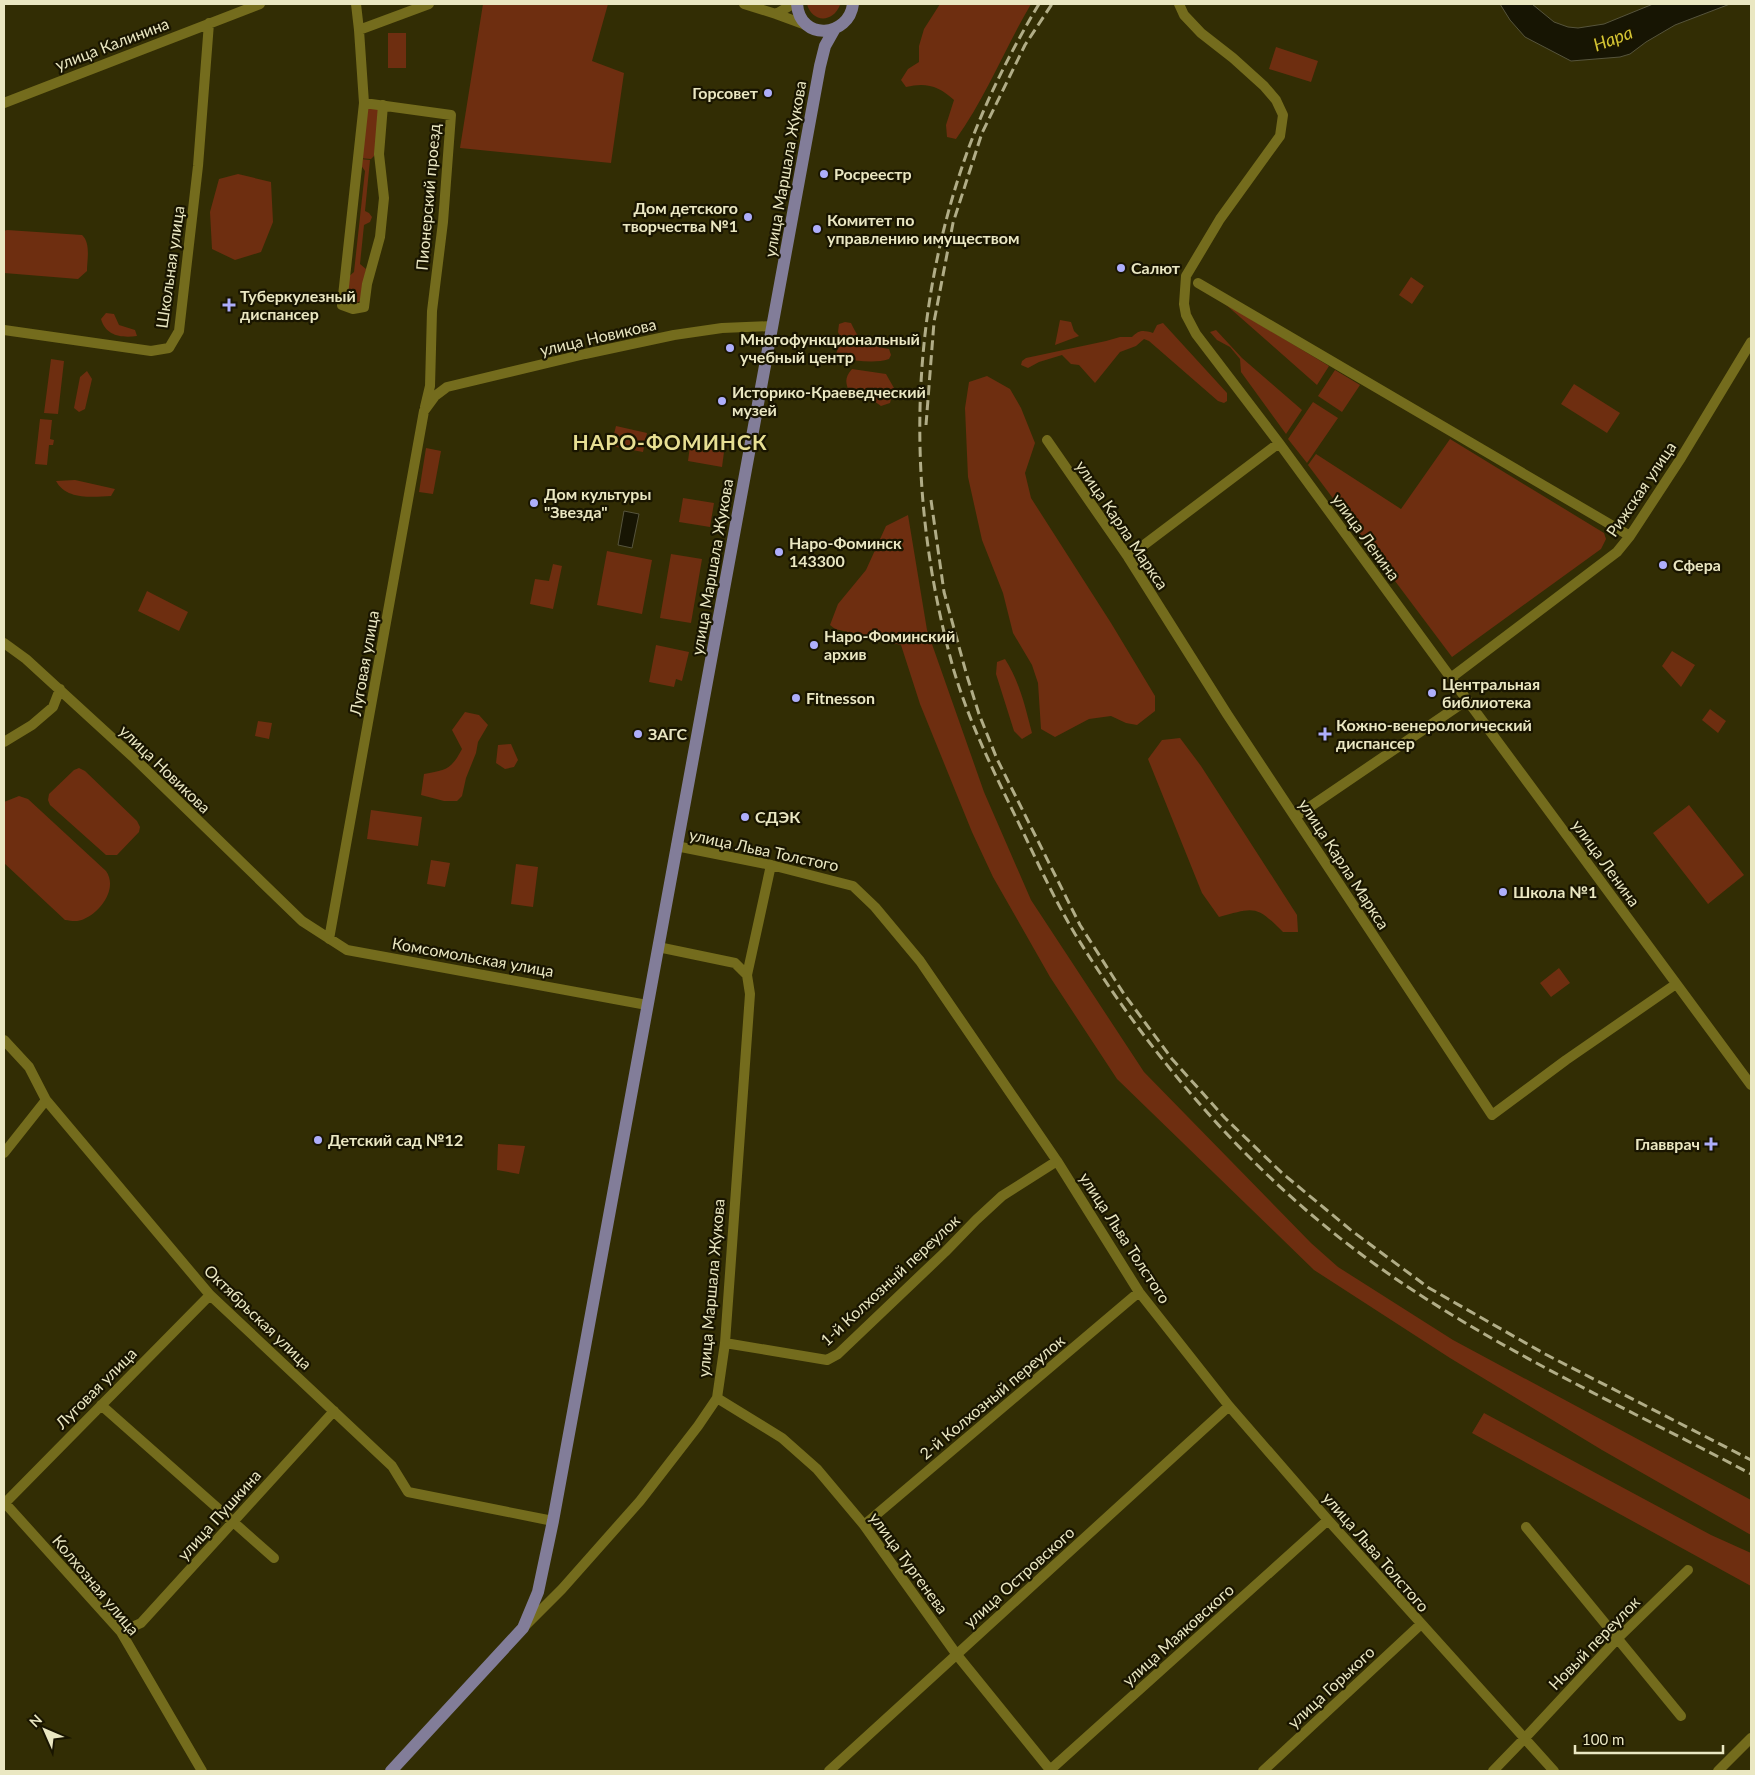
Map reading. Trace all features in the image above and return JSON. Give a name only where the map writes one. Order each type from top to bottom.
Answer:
[{"type":"main road","points":[[795,4],[798,13],[825,46]]},
{"type":"main road","name":"улица Маршала Жукова","points":[[391,1771],[523,1628],[538,1592],[825,46],[834,30],[842,23],[854,6]]},
{"type":"main road","points":[[808,27],[822,31],[834,30]]},
{"type":"street","name":"улица Калинина","points":[[4,103],[260,4]]},
{"type":"street","points":[[356,4],[364,103],[342,305],[353,309],[364,307],[367,284],[380,237],[384,198],[379,154],[383,106]]},
{"type":"street","points":[[359,30],[429,4]]},
{"type":"street","points":[[744,4],[808,27]]},
{"type":"street","points":[[776,14],[795,4]]},
{"type":"street","name":"улица Ленина","points":[[1179,4],[1184,15],[1201,33],[1234,58],[1264,86],[1276,100],[1283,116],[1280,136],[1220,219],[1186,276],[1184,304],[1186,315],[1196,334],[1279,443],[1751,1084]]},
{"type":"street","name":"Школьная улица","points":[[4,330],[151,351],[169,348],[179,331],[198,166],[209,23]]},
{"type":"street","name":"Пионерский проезд","points":[[364,103],[451,115],[443,222],[432,311],[430,386],[424,411]]},
{"type":"street","points":[[1198,283],[1630,536]]},
{"type":"street","name":"улица Новикова","points":[[435,396],[447,387],[674,335],[722,328],[772,326]]},
{"type":"street","name":"Рижская улица","points":[[1452,677],[1617,552],[1630,536],[1689,445],[1751,342]]},
{"type":"street","name":"Луговая улица","points":[[329,939],[424,411],[435,396]]},
{"type":"street","name":"улица Карла Маркса","points":[[1047,440],[1128,557],[1227,714],[1492,1115],[1566,1060],[1676,984]]},
{"type":"street","points":[[1128,557],[1279,443]]},
{"type":"street","name":"улица Новикова","points":[[4,643],[26,659],[60,689],[302,920]]},
{"type":"street","points":[[4,742],[32,725],[53,707],[60,689]]},
{"type":"street","points":[[1295,817],[1467,700]]},
{"type":"street","name":"улица Льва Толстого","points":[[676,846],[815,875],[853,886],[875,907],[920,961],[1057,1161],[1139,1292],[1229,1406],[1420,1625],[1554,1771]]},
{"type":"street","name":"улица Маршала Жукова","points":[[523,1628],[562,1589],[640,1500],[698,1426],[717,1398],[725,1343],[750,999],[747,975],[770,865]]},
{"type":"street","name":"Комсомольская улица","points":[[302,920],[347,950],[647,1005]]},
{"type":"street","points":[[658,947],[735,963],[747,975]]},
{"type":"street","name":"Октябрьская улица","points":[[4,1040],[29,1068],[46,1100],[210,1295],[392,1466],[408,1492],[552,1521]]},
{"type":"street","points":[[4,1154],[46,1100]]},
{"type":"street","name":"1-й Колхозный переулок","points":[[725,1343],[827,1360],[845,1347],[1002,1196],[1057,1161]]},
{"type":"street","name":"2-й Колхозный переулок","points":[[864,1525],[1139,1292]]},
{"type":"street","name":"Луговая улица","points":[[4,1503],[210,1295]]},
{"type":"street","name":"улица Тургенева","points":[[717,1398],[782,1438],[817,1469],[864,1525],[956,1655],[1050,1771]]},
{"type":"street","points":[[101,1405],[274,1558]]},
{"type":"street","name":"улица Островского","points":[[829,1771],[1229,1406]]},
{"type":"street","name":"улица Пушкина","points":[[120,1632],[141,1623],[334,1411]]},
{"type":"street","name":"Колхозная улица","points":[[4,1503],[120,1632],[202,1771]]},
{"type":"street","name":"улица Маяковского","points":[[1050,1771],[1328,1520]]},
{"type":"street","points":[[1526,1527],[1681,1716]]},
{"type":"street","name":"Новый переулок","points":[[1493,1771],[1618,1638],[1688,1570]]},
{"type":"street","name":"улица Горького","points":[[1263,1771],[1420,1625]]},
{"type":"street","points":[[1718,1771],[1751,1738]]},
{"type":"shaded area","points":[[483,4],[608,4],[592,61],[624,73],[611,163],[460,148]]},
{"type":"shaded area","points":[[807,4],[840,5],[833,15],[823,18],[813,15]]},
{"type":"shaded area","points":[[940,4],[1031,4],[977,106],[956,139],[947,137],[946,125],[954,100],[943,91],[932,86],[906,87],[901,80],[908,69],[919,62],[919,46],[924,29]]},
{"type":"shaded area","points":[[388,33],[406,33],[406,68],[388,68]]},
{"type":"shaded area","points":[[1276,47],[1318,61],[1311,82],[1269,69]]},
{"type":"shaded area","points":[[365,105],[379,107],[375,155],[371,159],[359,158]]},
{"type":"shaded area","points":[[360,159],[370,160],[365,211],[372,217],[370,222],[364,225],[360,264],[366,269],[362,299],[352,304],[347,303],[347,278],[354,272],[365,171],[360,164]]},
{"type":"shaded area","points":[[238,174],[271,182],[273,222],[261,252],[235,260],[212,249],[210,212],[219,179]]},
{"type":"shaded area","points":[[4,231],[82,235],[88,247],[87,271],[78,279],[4,273]]},
{"type":"shaded area","points":[[1411,277],[1424,286],[1412,304],[1399,295]]},
{"type":"shaded area","points":[[1224,303],[1329,366],[1317,385]]},
{"type":"shaded area","points":[[106,313],[114,314],[119,325],[135,330],[137,336],[125,337],[110,332],[103,325],[101,319]]},
{"type":"shaded area","points":[[1060,320],[1071,322],[1074,331],[1079,336],[1055,345]]},
{"type":"shaded area","points":[[851,323],[858,336],[865,343],[889,349],[891,355],[889,359],[871,361],[840,359],[836,354],[841,339],[838,332],[839,324]]},
{"type":"shaded area","points":[[1163,323],[1227,393],[1227,401],[1224,403],[1218,401],[1149,341],[1144,339],[1136,346],[1120,352],[1095,383],[1079,365],[1071,364],[1062,355],[1039,362],[1028,368],[1021,365],[1022,361],[1026,358],[1120,337],[1132,337],[1141,331],[1153,333],[1157,325]]},
{"type":"shaded area","points":[[1216,330],[1242,358],[1302,410],[1286,434],[1241,372],[1240,359],[1230,347],[1217,340],[1210,332]]},
{"type":"shaded area","points":[[51,359],[64,361],[58,414],[44,413]]},
{"type":"shaded area","points":[[852,369],[886,374],[894,388],[890,403],[881,406],[874,401],[874,396],[849,391],[846,380]]},
{"type":"shaded area","points":[[1335,370],[1360,385],[1342,412],[1318,396]]},
{"type":"shaded area","points":[[87,371],[92,379],[85,409],[79,412],[74,408],[80,377]]},
{"type":"shaded area","points":[[987,376],[1010,389],[1021,408],[1035,443],[1025,473],[1031,498],[1155,696],[1155,711],[1137,725],[1126,723],[1111,716],[1089,719],[1055,737],[1041,729],[1038,683],[1032,665],[1013,633],[1003,593],[982,540],[968,477],[965,408],[969,382]]},
{"type":"shaded area","points":[[1574,384],[1620,413],[1607,433],[1561,404]]},
{"type":"shaded area","points":[[1313,402],[1338,418],[1307,463],[1288,439]]},
{"type":"shaded area","points":[[40,419],[52,420],[50,439],[54,440],[53,445],[49,445],[47,465],[35,464]]},
{"type":"shaded area","points":[[616,426],[647,433],[643,452],[611,446]]},
{"type":"shaded area","points":[[1450,439],[1604,533],[1606,539],[1601,549],[1452,657],[1308,465],[1316,454],[1401,509]]},
{"type":"shaded area","points":[[690,446],[724,452],[722,467],[688,461]]},
{"type":"shaded area","points":[[426,448],[441,451],[433,494],[419,492]]},
{"type":"shaded area","points":[[75,480],[115,489],[111,496],[80,496],[66,492],[56,481]]},
{"type":"shaded area","points":[[683,498],[714,503],[710,527],[679,522]]},
{"type":"shaded area","points":[[908,515],[927,630],[984,792],[1031,900],[1144,1072],[1311,1243],[1338,1267],[1453,1340],[1751,1500],[1751,1535],[1602,1450],[1450,1358],[1314,1270],[1117,1079],[1050,977],[993,877],[972,832],[920,704],[901,645],[835,629],[830,625],[838,604],[866,570],[886,526]]},
{"type":"shaded area","points":[[607,551],[652,560],[642,614],[597,605]]},
{"type":"shaded area","points":[[671,554],[702,559],[691,623],[660,618]]},
{"type":"shaded area","points":[[553,564],[562,566],[553,609],[530,604],[535,579],[549,581]]},
{"type":"shaded area","points":[[147,591],[188,612],[179,631],[138,611]]},
{"type":"shaded area","points":[[656,645],[689,652],[682,681],[676,679],[674,687],[649,682]]},
{"type":"shaded area","points":[[1672,651],[1695,665],[1681,687],[1662,666]]},
{"type":"shaded area","points":[[1005,659],[1018,686],[1032,733],[1022,739],[1014,731],[996,674],[997,662]]},
{"type":"shaded area","points":[[1710,709],[1726,721],[1718,733],[1702,720]]},
{"type":"shaded area","points":[[465,712],[479,715],[488,725],[478,742],[462,796],[457,801],[444,801],[421,795],[424,774],[447,768],[455,761],[462,749],[452,730]]},
{"type":"shaded area","points":[[258,721],[272,723],[269,739],[255,736]]},
{"type":"shaded area","points":[[1180,738],[1201,766],[1297,915],[1298,932],[1283,932],[1267,917],[1254,911],[1240,911],[1219,917],[1202,893],[1148,759],[1162,740]]},
{"type":"shaded area","points":[[511,744],[518,760],[514,767],[505,769],[496,763],[498,745]]},
{"type":"shaded area","points":[[79,768],[85,771],[137,821],[140,827],[139,832],[117,855],[106,855],[50,805],[48,800],[49,794],[74,770]]},
{"type":"shaded area","points":[[19,796],[28,799],[106,871],[110,885],[109,892],[102,905],[90,916],[79,921],[65,920],[4,863],[4,802]]},
{"type":"shaded area","points":[[1689,805],[1744,875],[1708,904],[1653,833]]},
{"type":"shaded area","points":[[371,810],[422,817],[418,846],[367,839]]},
{"type":"shaded area","points":[[431,860],[450,863],[445,887],[427,884]]},
{"type":"shaded area","points":[[516,864],[538,867],[533,907],[511,904]]},
{"type":"shaded area","points":[[1559,968],[1570,983],[1551,997],[1540,983]]},
{"type":"shaded area","points":[[498,1144],[525,1146],[519,1174],[497,1170]]},
{"type":"shaded area","points":[[1484,1413],[1711,1535],[1751,1553],[1751,1586],[1472,1433]]},
{"type":"water","name":"Нара","points":[[1500,4],[1532,4],[1554,22],[1578,28],[1604,24],[1653,4],[1730,4],[1675,25],[1630,54],[1620,57],[1571,61],[1525,37],[1510,20]]},
{"type":"water","points":[[624,511],[639,514],[632,548],[618,545]]},
{"type":"railway","points":[[1039,4],[1017,42],[987,102],[963,164],[945,226],[931,289],[923,353],[920,417],[921,481],[928,545],[939,608],[954,671],[968,713],[1042,872],[1075,934],[1132,1020],[1196,1100],[1267,1175],[1305,1209],[1392,1277],[1441,1308],[1543,1367],[1751,1474]]},
{"type":"railway","points":[[926,425],[934,322],[953,223],[982,133],[1025,45],[1052,4]]},
{"type":"railway","points":[[931,500],[944,592],[979,714],[997,759],[1080,925],[1124,994],[1172,1059],[1225,1118],[1282,1173],[1352,1231],[1429,1288],[1545,1354],[1751,1460]]},
{"type":"place","name":"Горсовет","points":[[768,93]]},
{"type":"place","name":"Росреестр","points":[[824,174]]},
{"type":"place","name":"Дом детского творчества №1","points":[[748,217]]},
{"type":"place","name":"Комитет по управлению имуществом","points":[[817,229]]},
{"type":"place","name":"Салют","points":[[1121,268]]},
{"type":"place","name":"Туберкулезный диспансер","points":[[229,305]]},
{"type":"place","name":"Многофункциональный учебный центр","points":[[730,348]]},
{"type":"place","name":"Историко-Краеведческий музей","points":[[722,401]]},
{"type":"place","name":"Дом культуры \"Звезда\"","points":[[534,503]]},
{"type":"place","name":"Наро-Фоминск 143300","points":[[779,552]]},
{"type":"place","name":"Сфера","points":[[1663,565]]},
{"type":"place","name":"Наро-Фоминский архив","points":[[814,645]]},
{"type":"place","name":"Центральная библиотека","points":[[1432,693]]},
{"type":"place","name":"Fitnesson","points":[[796,698]]},
{"type":"place","name":"ЗАГС","points":[[638,734]]},
{"type":"place","name":"Кожно-венерологический диспансер","points":[[1325,734]]},
{"type":"place","name":"СДЭК","points":[[745,817]]},
{"type":"place","name":"Школа №1","points":[[1503,892]]},
{"type":"place","name":"Детский сад №12","points":[[318,1140]]},
{"type":"place","name":"Главврач","points":[[1711,1144]]},
{"type":"district","name":"НАРО-ФОМИНСК","points":[[670,443]]}]
